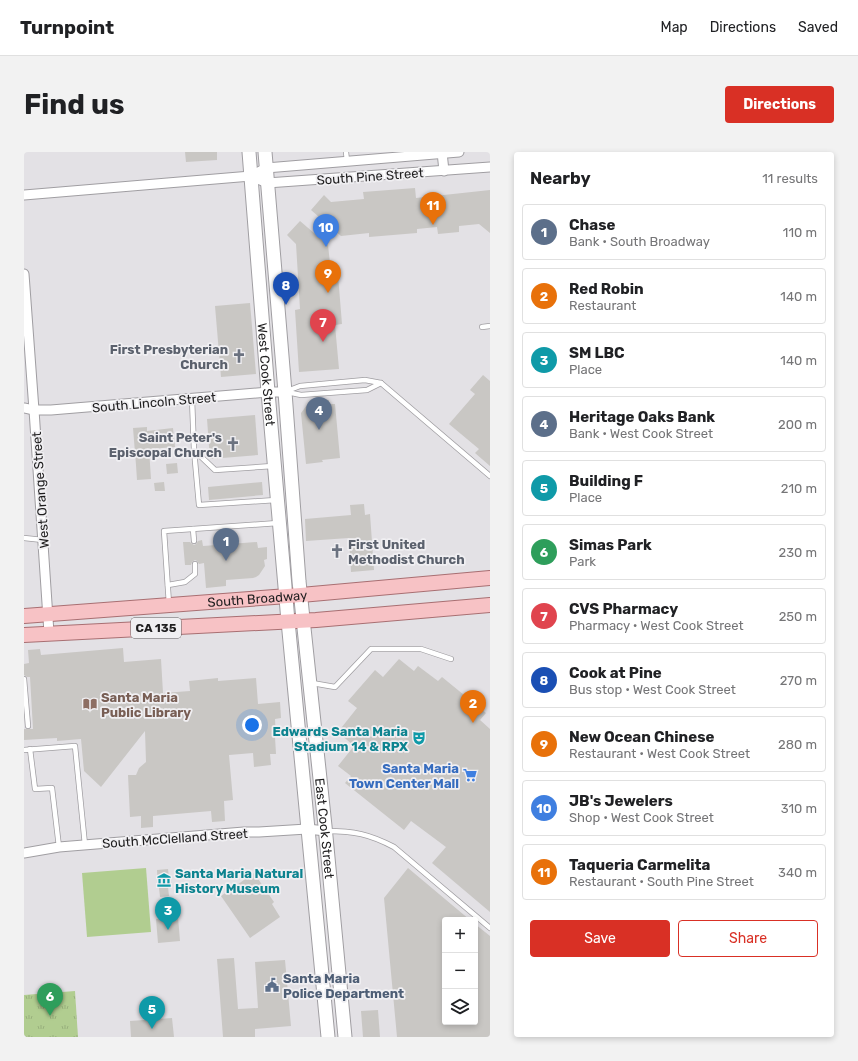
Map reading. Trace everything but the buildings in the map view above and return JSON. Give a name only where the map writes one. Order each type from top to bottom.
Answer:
[{"type":"main road","name":"South Broadway","points":[[24,616],[301,595],[490,578]]},
{"type":"main road","name":"South Broadway","points":[[24,635],[288,621],[490,605]]},
{"type":"street","name":"West Cook Street","points":[[250,152],[268,392],[286,596]]},
{"type":"street","name":"West Cook Street","points":[[265,152],[303,620]]},
{"type":"street","name":"South Pine Street","points":[[24,195],[251,176],[266,168],[347,157],[459,152]]},
{"type":"street","points":[[442,153],[444,171]]},
{"type":"street","name":"South Pine Street","points":[[251,176],[268,183],[490,167]]},
{"type":"street","name":"West Orange Street","points":[[24,274],[49,633]]},
{"type":"street","name":"South Lincoln Street","points":[[24,408],[34,410],[51,410],[268,392],[285,392]]},
{"type":"street","name":"East Cook Street","points":[[286,596],[307,830],[328,1034]]},
{"type":"street","name":"East Cook Street","points":[[303,620],[326,831],[345,1033]]},
{"type":"street","name":"South McClelland Street","points":[[24,853],[59,847],[244,832],[307,830],[326,831]]},
{"type":"street","points":[[328,1034],[345,1033]]},
{"type":"lane","points":[[482,327],[490,326]]},
{"type":"lane","points":[[285,392],[300,386],[365,380],[382,384],[490,476]]},
{"type":"lane","points":[[285,392],[301,395],[367,390],[382,384]]},
{"type":"lane","points":[[192,398],[194,450],[199,505],[278,500]]},
{"type":"lane","points":[[194,450],[215,470],[275,466]]},
{"type":"lane","points":[[169,605],[164,531],[280,522]]},
{"type":"lane","points":[[193,529],[194,541]]},
{"type":"lane","points":[[24,538],[43,540]]},
{"type":"lane","points":[[168,585],[185,582],[195,574],[195,564]]},
{"type":"lane","points":[[310,682],[335,687],[371,649],[421,649],[451,659]]},
{"type":"lane","points":[[24,679],[28,726]]},
{"type":"lane","points":[[24,750],[75,746],[85,845]]},
{"type":"lane","points":[[30,749],[35,789],[52,788],[59,847]]},
{"type":"lane","points":[[326,831],[358,833],[380,840],[394,847],[490,928]]},
{"type":"green space","points":[[146,868],[151,932],[87,937],[82,873]]},
{"type":"green space","points":[[75,991],[78,1037],[24,1037],[24,995]]},
{"type":"place","name":"Taqueria Carmelita","points":[[433,225]]},
{"type":"place","name":"JB's Jewelers","points":[[326,247]]},
{"type":"place","name":"New Ocean Chinese","points":[[328,293]]},
{"type":"place","name":"Cook at Pine","points":[[286,305]]},
{"type":"place","name":"CVS Pharmacy","points":[[323,342]]},
{"type":"place","name":"First Presbyterian Church","points":[[239,356]]},
{"type":"place","name":"Heritage Oaks Bank","points":[[319,430]]},
{"type":"place","name":"Saint Peter's Episcopal Church","points":[[233,444]]},
{"type":"place","name":"First United Methodist Church","points":[[337,551]]},
{"type":"place","name":"Chase","points":[[226,561]]},
{"type":"place","name":"Santa Maria Public Library","points":[[90,704]]},
{"type":"place","name":"Red Robin","points":[[473,723]]},
{"type":"place","name":"Edwards Santa Maria Stadium 14 & RPX","points":[[419,738]]},
{"type":"place","name":"Santa Maria Town Center Mall","points":[[470,775]]},
{"type":"place","name":"Santa Maria Natural History Museum","points":[[164,880]]},
{"type":"place","name":"SM LBC","points":[[168,930]]},
{"type":"place","name":"Santa Maria Police Department","points":[[272,985]]},
{"type":"place","name":"Simas Park","points":[[50,1016]]},
{"type":"place","name":"Building F","points":[[152,1029]]}]
